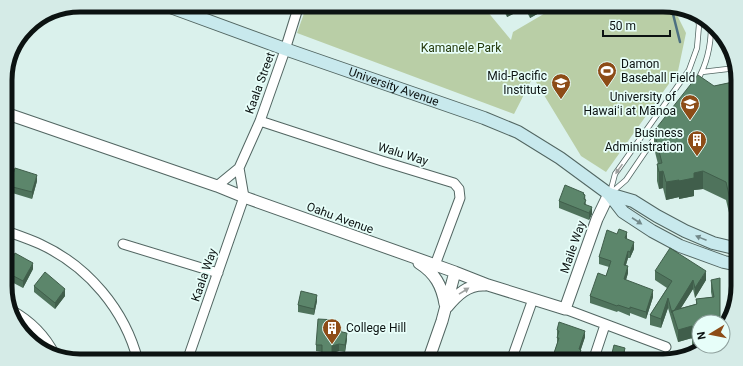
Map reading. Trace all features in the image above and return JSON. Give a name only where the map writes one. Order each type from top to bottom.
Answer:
[{"type":"main road","name":"University Avenue","points":[[184,12],[285,49],[342,67],[484,118],[518,132],[560,158],[610,194],[623,212],[657,234],[680,246],[731,264]]},
{"type":"main road","name":"University Avenue","points":[[610,194],[633,201],[685,231],[713,243],[731,247]]},
{"type":"street","name":"Kaala Street","points":[[217,186],[240,168],[260,121],[297,12]]},
{"type":"street","name":"Oahu Avenue","points":[[12,115],[217,186],[488,285],[565,309],[666,347]]},
{"type":"street","name":"Walu Way","points":[[260,121],[454,183],[459,188],[460,198],[435,265]]},
{"type":"street","points":[[240,168],[244,197]]},
{"type":"street","name":"Maile Way","points":[[565,309],[597,219],[610,194]]},
{"type":"street","name":"Kaala Way","points":[[189,354],[244,197]]},
{"type":"street","points":[[12,233],[40,244],[62,256],[86,275],[99,288],[114,307],[127,329],[136,354]]},
{"type":"street","points":[[123,244],[218,274]]},
{"type":"street","points":[[411,257],[427,268],[436,278],[442,291],[446,309]]},
{"type":"street","points":[[430,354],[446,309],[455,272]]},
{"type":"street","points":[[446,309],[458,295],[467,289],[478,285],[488,285]]},
{"type":"street","points":[[514,354],[533,299]]},
{"type":"street","points":[[18,315],[39,331],[52,348]]},
{"type":"street","points":[[595,354],[605,324]]},
{"type":"lane","name":"Maile Way","points":[[610,194],[615,174],[689,70],[697,48],[699,22]]},
{"type":"lane","points":[[692,88],[702,72],[709,51],[711,32]]},
{"type":"lane","points":[[702,72],[729,69]]},
{"type":"lane","name":"Maile Way","points":[[610,194],[626,180],[661,128]]},
{"type":"green space","name":"Mid-Pacific Institute","points":[[304,12],[488,12],[511,40],[513,32],[547,12],[663,12],[676,14],[686,33],[678,71],[606,172],[581,156],[533,77],[514,114],[297,33]]},
{"type":"building","name":"Business Administration","points":[[698,75],[714,86],[731,82],[731,204],[726,182],[703,171],[694,173],[694,178],[666,182],[663,171],[659,172],[657,164],[662,163],[654,131]]},
{"type":"building","points":[[15,168],[37,175],[32,192],[12,187],[12,177]]},
{"type":"building","points":[[565,185],[584,193],[584,199],[586,200],[584,204],[592,207],[589,213],[559,201]]},
{"type":"building","points":[[619,229],[627,232],[625,238],[634,242],[630,252],[628,251],[624,265],[628,266],[624,279],[653,290],[646,312],[630,307],[630,309],[617,306],[590,296],[598,273],[606,276],[611,261],[599,257],[607,230],[617,234]]},
{"type":"building","points":[[670,248],[706,271],[695,288],[693,280],[672,313],[668,298],[661,319],[650,315],[672,281],[655,271]]},
{"type":"building","points":[[15,253],[33,263],[23,281],[12,275],[12,259]]},
{"type":"building","points":[[45,272],[65,289],[55,303],[34,286]]},
{"type":"building","points":[[720,278],[720,314],[691,314],[691,326],[678,330],[672,311],[697,304],[696,299],[714,297],[711,280]]},
{"type":"building","points":[[301,291],[317,295],[314,309],[298,305]]},
{"type":"building","name":"College Hill","points":[[318,319],[336,320],[335,328],[347,333],[345,345],[339,344],[332,346],[332,354],[322,354],[322,345],[316,345]]},
{"type":"building","points":[[559,322],[585,331],[579,349],[581,350],[579,354],[554,354],[559,338],[557,338],[559,331],[557,330]]},
{"type":"building","points":[[614,345],[625,348],[624,354],[612,354]]},
{"type":"waterway","points":[[672,13],[680,42]]},
{"type":"place","name":"Damon Baseball Field","points":[[607,88]]},
{"type":"place","name":"Mid-Pacific Institute","points":[[561,100]]},
{"type":"place","name":"University of Hawaiʻi at Mānoa","points":[[690,121]]},
{"type":"place","name":"Business Administration","points":[[697,157]]},
{"type":"place","name":"College Hill","points":[[332,345]]},
{"type":"park label","name":"Kamanele Park","points":[[461,48]]}]
